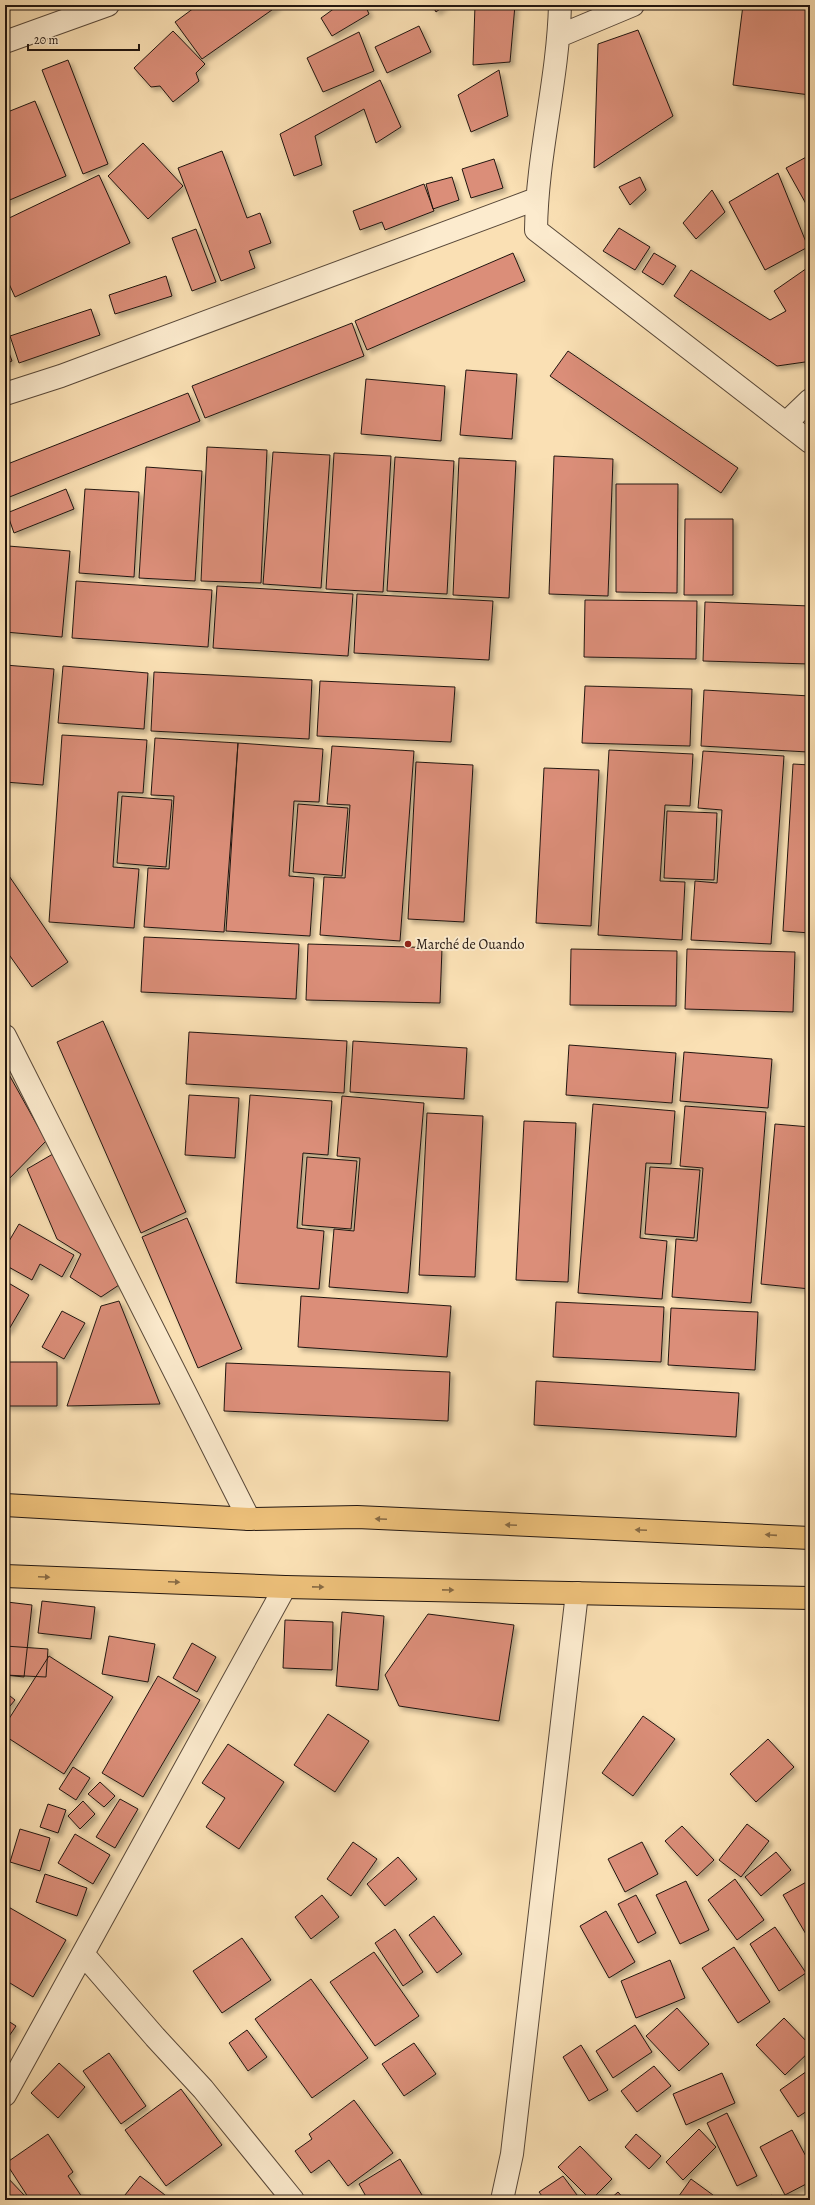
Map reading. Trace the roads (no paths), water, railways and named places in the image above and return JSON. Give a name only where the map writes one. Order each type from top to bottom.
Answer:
[{"type":"highway","points":[[5,1505],[249,1519],[357,1518],[810,1538]]},
{"type":"highway","points":[[5,1576],[285,1587],[810,1598]]},
{"type":"street","points":[[5,42],[108,5]]},
{"type":"street","points":[[560,5],[559,36],[536,199],[536,230],[810,442]]},
{"type":"street","points":[[559,36],[633,5]]},
{"type":"street","points":[[5,394],[69,374],[536,199]]},
{"type":"street","points":[[786,423],[810,400]]},
{"type":"street","points":[[5,1036],[249,1519]]},
{"type":"street","points":[[5,2095],[84,1955],[285,1587]]},
{"type":"street","points":[[502,2200],[512,2154],[577,1593]]},
{"type":"street","points":[[84,1955],[155,2037],[203,2089],[294,2200]]},
{"type":"place","name":"Marché de Ouando","points":[[408,944]]}]
